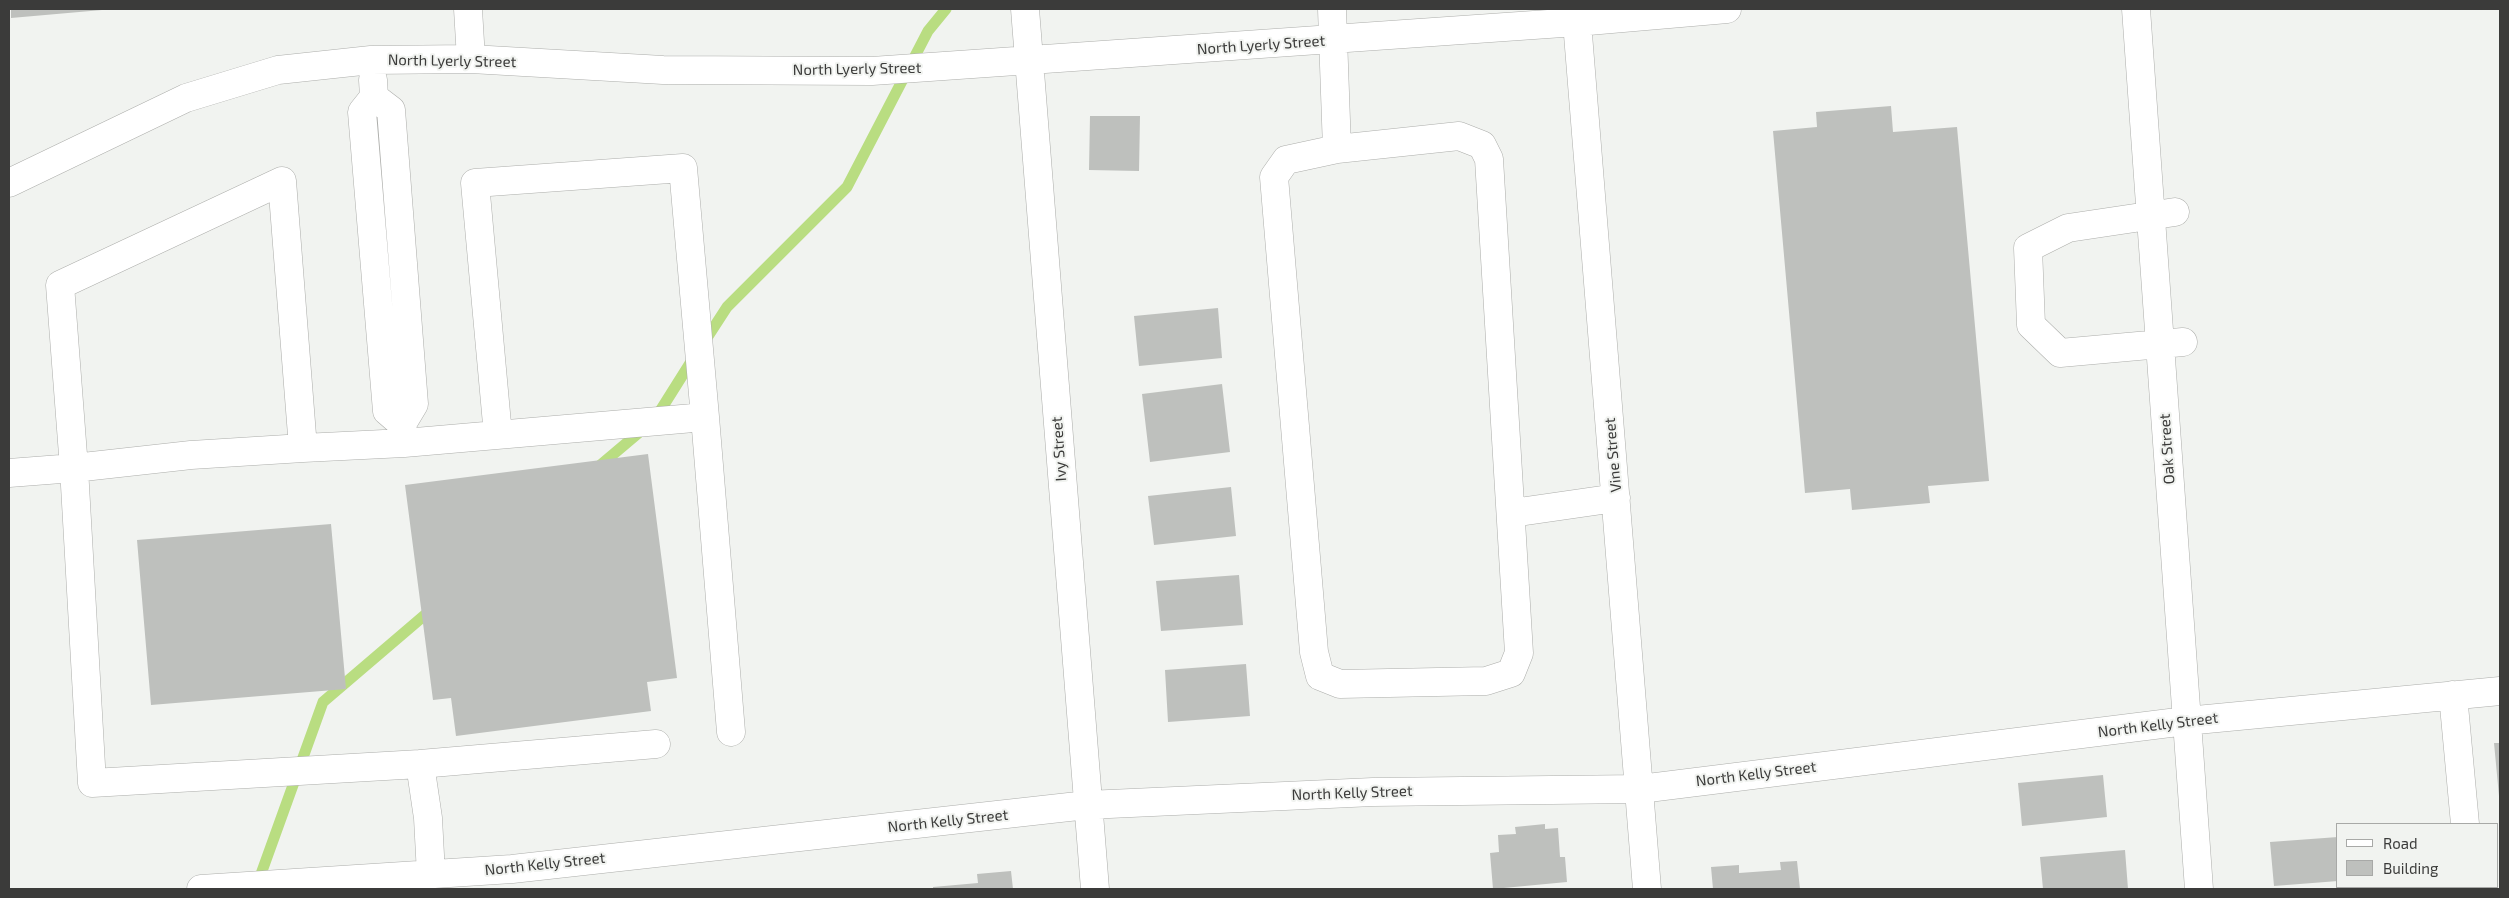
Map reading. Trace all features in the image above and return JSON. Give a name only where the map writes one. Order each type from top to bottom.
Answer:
[{"type":"street","points":[[468,9],[471,59]]},
{"type":"street","name":"Ivy Street","points":[[1025,9],[1095,889]]},
{"type":"street","points":[[1332,9],[1337,149]]},
{"type":"street","name":"North Lyerly Street","points":[[9,183],[186,98],[278,70],[371,60],[471,59],[663,70],[872,72],[1577,22],[1727,9]]},
{"type":"street","name":"Oak Street","points":[[2136,9],[2162,213],[2172,343],[2186,721],[2199,889]]},
{"type":"street","name":"Vine Street","points":[[1577,22],[1647,889]]},
{"type":"street","points":[[371,60],[374,97],[362,112],[387,411],[403,433]]},
{"type":"street","points":[[1459,136],[1482,145],[1489,159],[1519,653],[1511,673],[1486,681],[1340,684],[1320,676],[1314,652],[1274,177],[1286,160],[1337,149],[1459,136]]},
{"type":"street","points":[[498,435],[475,183],[683,168],[731,732]]},
{"type":"street","points":[[302,448],[282,180],[60,285],[74,468],[92,782],[420,764],[656,744]]},
{"type":"street","points":[[2162,213],[2068,228],[2028,248],[2031,325],[2060,353],[2172,343]]},
{"type":"street","points":[[9,473],[191,455],[302,448],[403,433],[498,435],[705,417]]},
{"type":"street","points":[[1512,513],[1616,498]]},
{"type":"street","name":"North Kelly Street","points":[[202,889],[431,874],[513,879],[1087,805],[1373,792],[1640,789],[2186,721],[2500,691]]},
{"type":"street","points":[[2454,695],[2465,823]]},
{"type":"street","points":[[420,764],[428,818],[431,874]]},
{"type":"building","points":[[11,9],[102,9],[102,10],[11,18]]},
{"type":"building","points":[[1891,106],[1893,132],[1957,127],[1989,481],[1928,486],[1930,503],[1852,510],[1850,489],[1805,493],[1773,131],[1817,127],[1816,112]]},
{"type":"building","points":[[1090,116],[1140,116],[1139,171],[1089,170]]},
{"type":"building","points":[[1218,308],[1222,358],[1139,366],[1134,316]]},
{"type":"building","points":[[1222,384],[1230,452],[1150,462],[1142,394]]},
{"type":"building","points":[[648,454],[677,678],[647,682],[651,711],[456,736],[451,698],[433,700],[405,485]]},
{"type":"building","points":[[1231,487],[1236,536],[1154,545],[1148,496]]},
{"type":"building","points":[[331,524],[346,689],[151,705],[137,540]]},
{"type":"building","points":[[1239,575],[1243,625],[1161,631],[1156,581]]},
{"type":"building","points":[[1246,664],[1250,716],[1168,722],[1165,670]]},
{"type":"building","points":[[2494,743],[2500,743],[2500,796],[2499,796]]},
{"type":"building","points":[[2103,775],[2107,817],[2022,826],[2018,783]]},
{"type":"building","points":[[1545,824],[1545,829],[1558,828],[1560,857],[1565,857],[1567,882],[1493,889],[1490,853],[1499,852],[1498,835],[1516,834],[1515,827]]},
{"type":"building","points":[[2336,837],[2336,881],[2274,886],[2270,842]]},
{"type":"building","points":[[2125,850],[2128,889],[2043,889],[2040,857]]},
{"type":"building","points":[[1797,861],[1800,889],[1713,889],[1711,867],[1739,865],[1739,873],[1781,870],[1780,862]]},
{"type":"building","points":[[1011,871],[1013,889],[933,889],[933,887],[978,883],[977,874]]},
{"type":"waterway","points":[[703,344],[727,307],[847,187],[928,31],[946,9]]},
{"type":"waterway","points":[[597,468],[655,419],[694,357]]},
{"type":"waterway","points":[[257,885],[323,702],[433,608]]}]
